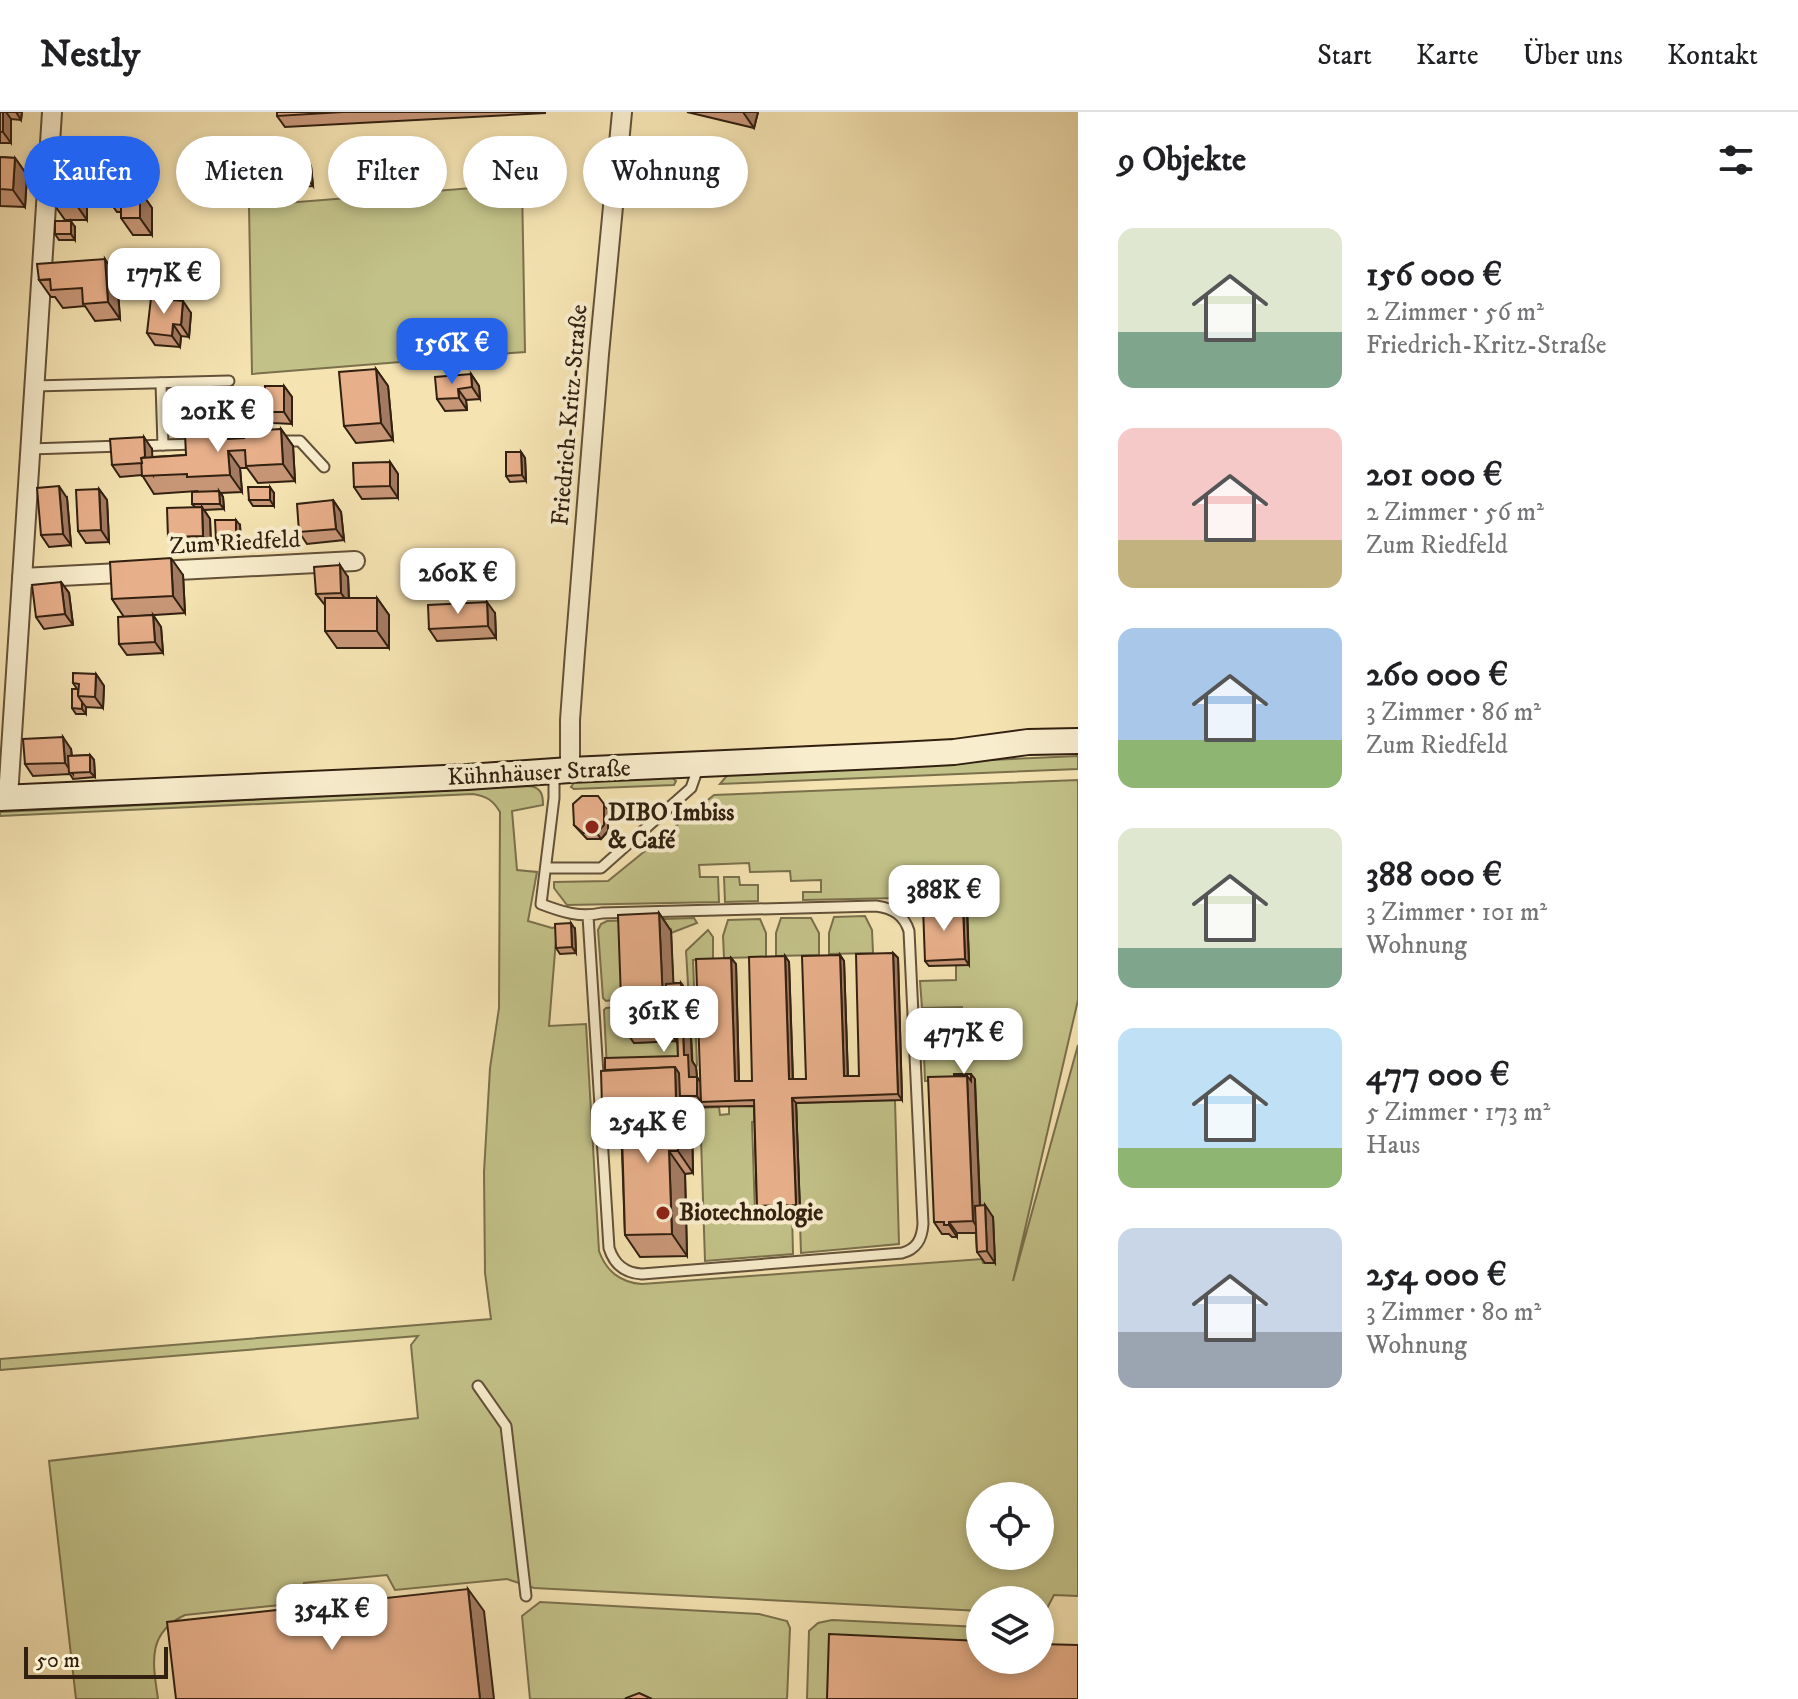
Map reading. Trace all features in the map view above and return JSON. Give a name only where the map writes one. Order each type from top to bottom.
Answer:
[{"type":"street","points":[[4,797],[22,578],[52,112]]},
{"type":"street","name":"Friedrich-Kritz-Straße","points":[[562,771],[570,720],[622,112]]},
{"type":"street","name":"Zum Riedfeld","points":[[22,578],[355,561]]},
{"type":"street","name":"Kühnhäuser Straße","points":[[4,797],[954,752],[1028,742],[1078,741]]},
{"type":"lane","points":[[34,386],[229,381]]},
{"type":"lane","points":[[161,383],[163,445]]},
{"type":"lane","points":[[269,442],[300,441],[324,467]]},
{"type":"lane","points":[[30,449],[209,443]]},
{"type":"lane","points":[[547,868],[601,868],[691,788],[698,764]]},
{"type":"lane","points":[[562,771],[554,798],[541,904],[588,916],[602,913],[876,906],[885,907],[904,919],[910,946],[923,1224],[920,1241],[915,1247],[902,1253],[642,1274],[628,1272],[615,1262],[609,1248],[588,916]]},
{"type":"lane","points":[[478,1386],[506,1426],[526,1596]]},
{"type":"shaded area","points":[[463,189],[463,208],[522,208],[525,352],[252,374],[249,208],[312,208],[312,201],[328,200],[328,208],[447,208],[447,190]]},
{"type":"shaded area","points":[[1078,756],[1078,769],[720,784],[730,772]]},
{"type":"shaded area","points":[[670,776],[676,781],[674,785],[571,787],[575,781]]},
{"type":"shaded area","points":[[1078,780],[1078,1000],[1013,1281],[1078,1045],[1078,1596],[1054,1595],[1054,1586],[966,1586],[966,1610],[534,1588],[507,1579],[395,1590],[387,1575],[304,1583],[299,1603],[185,1615],[172,1622],[158,1640],[155,1651],[158,1699],[76,1699],[49,1461],[418,1418],[411,1345],[418,1336],[0,1370],[0,1359],[491,1319],[485,1273],[484,1172],[490,1068],[499,1008],[500,812],[489,799],[473,794],[0,816],[0,812],[537,788],[543,805],[512,811],[517,870],[537,872],[528,921],[557,927],[549,1026],[586,1024],[599,1251],[610,1270],[627,1281],[642,1284],[982,1259],[983,1263],[995,1263],[981,1217],[974,1079],[925,1081],[923,1027],[950,1026],[953,1017],[963,1016],[962,1007],[922,1008],[920,981],[956,980],[956,965],[969,965],[967,897],[948,896],[939,885],[927,879],[899,877],[900,898],[803,900],[803,892],[821,892],[821,880],[791,881],[790,871],[750,872],[749,863],[699,865],[700,877],[718,877],[719,902],[567,905],[554,888],[554,882],[608,881],[714,795]]},
{"type":"shaded area","points":[[724,877],[739,877],[740,885],[758,885],[758,901],[725,902]]},
{"type":"shaded area","points":[[865,916],[872,930],[873,953],[829,954],[829,933],[834,917]]},
{"type":"shaded area","points":[[694,918],[697,923],[671,931],[633,997],[606,1001],[603,998],[598,930],[601,924],[607,921]]},
{"type":"shaded area","points":[[781,918],[811,918],[819,933],[819,955],[776,956],[776,933]]},
{"type":"shaded area","points":[[760,919],[766,933],[766,957],[724,958],[723,936],[728,920]]},
{"type":"shaded area","points":[[708,930],[713,937],[713,959],[693,960],[697,1065],[693,1067],[686,951]]},
{"type":"shaded area","points":[[674,1007],[684,1007],[687,1067],[607,1069],[604,1010],[633,1008],[635,1043],[675,1041]]},
{"type":"shaded area","points":[[895,1100],[899,1244],[801,1253],[796,1103]]},
{"type":"shaded area","points":[[729,1106],[758,1106],[758,1121],[752,1122],[755,1212],[792,1211],[793,1254],[705,1261],[700,1108],[719,1107],[720,1115],[729,1114]]},
{"type":"shaded area","points":[[540,1602],[759,1614],[787,1621],[790,1628],[787,1699],[530,1699],[522,1616]]},
{"type":"shaded area","points":[[832,1620],[966,1626],[966,1664],[843,1699],[807,1699],[809,1631],[818,1623]]},
{"type":"building","points":[[0,112],[3,112],[3,132],[0,132]]},
{"type":"building","points":[[277,112],[343,112],[277,116]]},
{"type":"building","points":[[0,157],[15,158],[13,190],[0,189]]},
{"type":"building","points":[[121,208],[140,208],[140,218],[121,218]]},
{"type":"building","points":[[55,221],[71,221],[71,234],[55,234]]},
{"type":"building","points":[[105,259],[108,302],[83,304],[82,288],[51,290],[50,279],[39,280],[37,264]]},
{"type":"building","points":[[151,298],[183,301],[181,325],[173,324],[172,336],[147,333]]},
{"type":"building","points":[[376,369],[381,423],[344,426],[339,372]]},
{"type":"building","points":[[471,374],[472,387],[458,389],[459,398],[437,399],[435,377]]},
{"type":"building","points":[[265,386],[284,386],[284,412],[265,412],[265,407],[249,406],[249,393],[265,393]]},
{"type":"building","points":[[281,429],[283,464],[246,466],[245,450],[228,451],[230,475],[142,476],[141,458],[186,455],[185,434],[227,432],[228,439],[244,438],[243,431]]},
{"type":"building","points":[[144,437],[145,457],[141,458],[142,463],[112,465],[110,439]]},
{"type":"building","points":[[506,452],[521,452],[522,475],[506,476]]},
{"type":"building","points":[[390,462],[390,486],[354,487],[353,463]]},
{"type":"building","points":[[59,486],[63,534],[41,535],[37,488]]},
{"type":"building","points":[[248,487],[270,487],[270,500],[249,500]]},
{"type":"building","points":[[99,489],[101,530],[78,531],[76,490]]},
{"type":"building","points":[[219,491],[220,504],[192,504],[192,492]]},
{"type":"building","points":[[333,500],[336,529],[299,532],[297,504]]},
{"type":"building","points":[[202,507],[203,536],[168,537],[167,508]]},
{"type":"building","points":[[215,520],[236,520],[236,540],[216,540]]},
{"type":"building","points":[[486,554],[488,582],[459,584],[457,557]]},
{"type":"building","points":[[171,558],[173,596],[112,599],[110,562]]},
{"type":"building","points":[[340,565],[341,593],[316,594],[314,567]]},
{"type":"building","points":[[61,582],[65,614],[36,617],[32,585]]},
{"type":"building","points":[[325,598],[377,598],[377,631],[325,631]]},
{"type":"building","points":[[487,602],[488,626],[429,629],[428,605]]},
{"type":"building","points":[[153,615],[155,642],[119,644],[118,617]]},
{"type":"building","points":[[73,673],[96,674],[95,697],[78,696],[79,684],[73,683]]},
{"type":"building","points":[[72,689],[78,689],[82,709],[72,708]]},
{"type":"building","points":[[63,737],[65,763],[25,764],[23,739]]},
{"type":"building","points":[[90,755],[90,772],[69,773],[68,756]]},
{"type":"building","points":[[582,796],[598,796],[604,804],[604,825],[597,833],[583,833],[574,825],[573,804]]},
{"type":"building","points":[[963,906],[965,959],[925,961],[923,907]]},
{"type":"building","points":[[659,913],[664,1024],[622,1026],[618,915]]},
{"type":"building","points":[[571,923],[572,947],[556,948],[555,924]]},
{"type":"building","points":[[893,953],[898,1094],[792,1098],[796,1205],[757,1206],[754,1100],[701,1102],[696,959],[731,958],[735,1081],[752,1081],[749,957],[785,956],[789,1079],[806,1079],[802,956],[840,955],[844,1076],[859,1076],[856,954]]},
{"type":"building","points":[[681,983],[684,1055],[688,1055],[689,1077],[697,1077],[697,1096],[680,1096],[679,1073],[675,1067],[605,1070],[605,1058],[678,1056],[676,995],[666,995],[666,984]]},
{"type":"building","points":[[675,1067],[676,1100],[621,1101],[621,1107],[602,1107],[601,1071]]},
{"type":"building","points":[[954,1074],[971,1074],[971,1081],[967,1076]]},
{"type":"building","points":[[967,1076],[973,1221],[944,1225],[944,1222],[934,1222],[928,1077]]},
{"type":"building","points":[[676,1100],[678,1151],[669,1151],[672,1234],[625,1235],[621,1101]]},
{"type":"building","points":[[985,1205],[987,1251],[977,1252],[975,1206]]},
{"type":"building","points":[[468,1589],[480,1699],[176,1699],[167,1622]]},
{"type":"building","points":[[829,1634],[966,1640],[966,1674],[1054,1674],[1054,1644],[1078,1645],[1078,1699],[827,1699]]},
{"type":"building","points":[[639,1693],[652,1699],[625,1699],[626,1698]]},
{"type":"place","name":"DIBO Imbiss & Café","points":[[592,827]]},
{"type":"place","name":"Biotechnologie","points":[[663,1213]]}]
